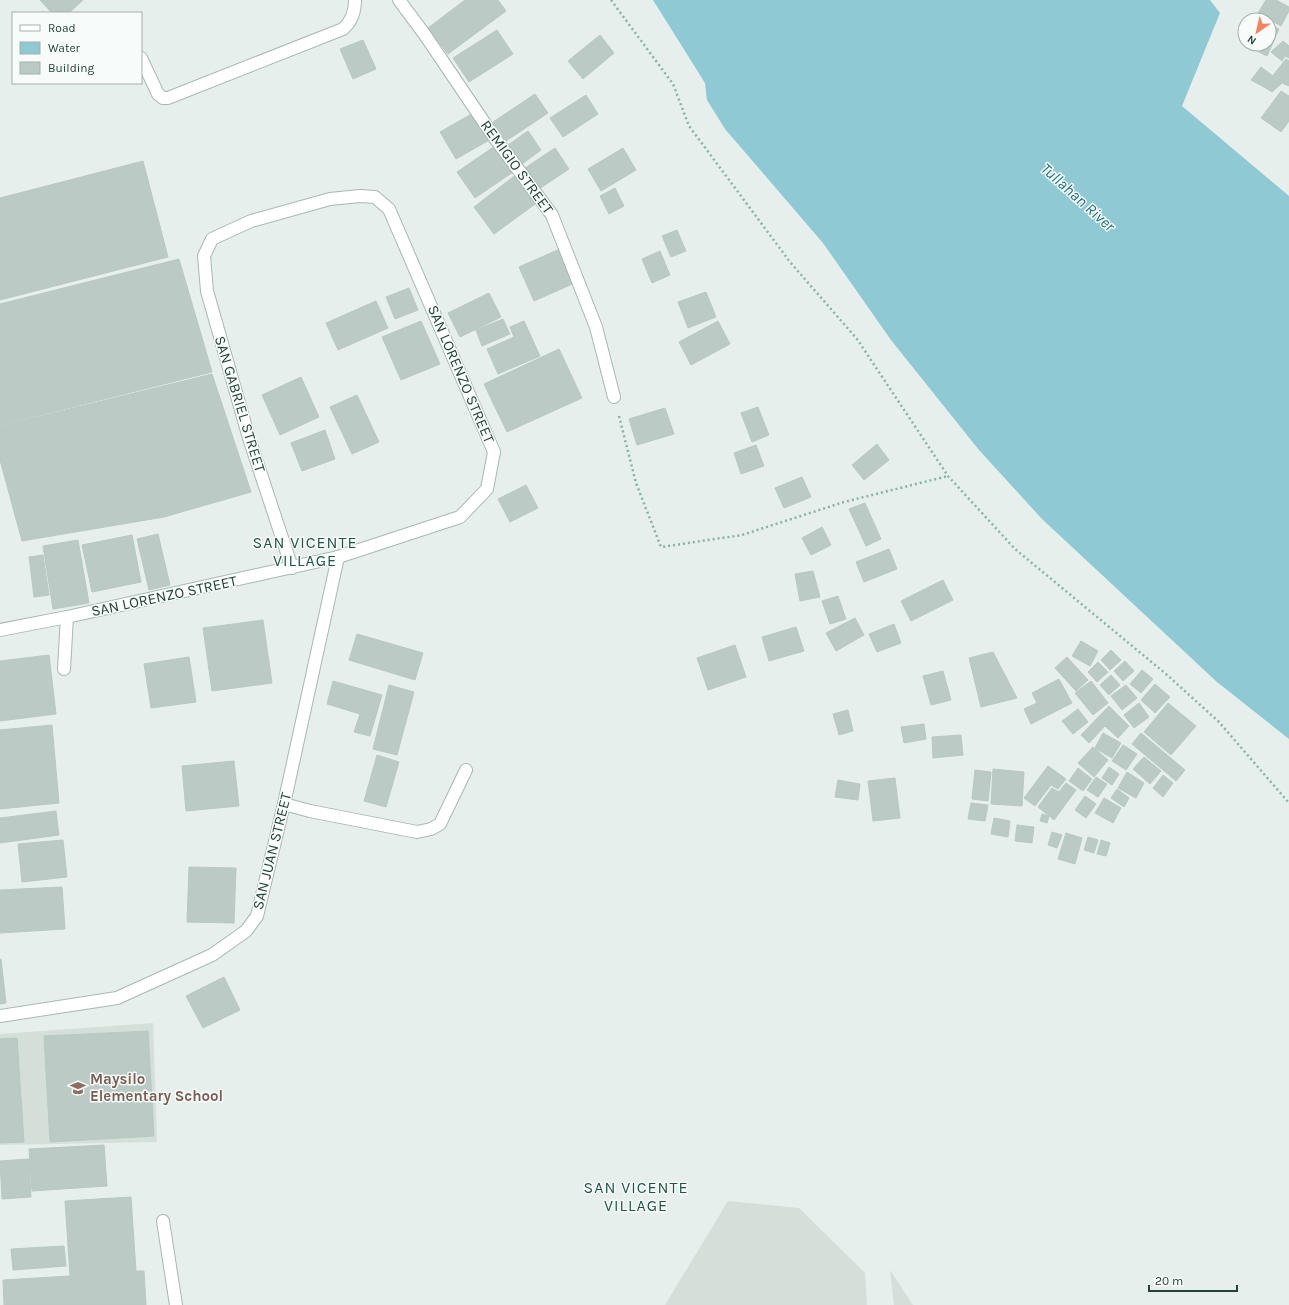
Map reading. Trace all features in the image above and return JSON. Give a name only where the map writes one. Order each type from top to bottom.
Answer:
[{"type":"street","points":[[142,60],[158,94],[163,98],[168,98],[343,29],[349,24],[355,9],[354,0]]},
{"type":"street","name":"REMIGIO STREET","points":[[399,0],[425,35],[494,137],[552,215],[596,327],[614,397]]},
{"type":"street","name":"SAN GABRIEL STREET","points":[[292,568],[248,438],[207,291],[204,256],[212,239],[251,221],[330,199],[360,196],[375,197],[390,209]]},
{"type":"street","name":"SAN LORENZO STREET","points":[[0,630],[66,617],[338,557],[460,516],[487,489],[494,452],[390,209]]},
{"type":"street","name":"SAN JUAN STREET","points":[[0,1016],[117,998],[212,955],[246,931],[257,916],[284,804],[338,557]]},
{"type":"street","points":[[64,669],[66,617]]},
{"type":"street","points":[[284,804],[310,811],[417,832],[431,829],[440,824],[466,770]]},
{"type":"street","points":[[164,1221],[176,1305]]},
{"type":"path","points":[[611,0],[673,84],[689,126],[790,262],[857,339],[948,476],[1015,549],[1166,674],[1219,722],[1289,803]]},
{"type":"path","points":[[614,397],[636,483],[661,547],[742,534],[844,502],[948,476]]},
{"type":"shaded area","name":"Maysilo Elementary School","points":[[153,1023],[157,1142],[0,1145],[0,1034]]},
{"type":"shaded area","points":[[728,1201],[799,1208],[865,1273],[867,1305],[665,1305]]},
{"type":"shaded area","points":[[890,1270],[913,1305],[894,1305]]},
{"type":"water","name":"Tullahan River","points":[[653,0],[1210,0],[1220,13],[1182,106],[1289,196],[1289,739],[1217,682],[1042,519],[979,450],[891,340],[823,243],[725,129],[707,100],[705,83]]},
{"type":"building","points":[[40,0],[83,0],[70,12],[51,12]]},
{"type":"building","points":[[465,0],[498,0],[506,11],[448,54],[428,28]]},
{"type":"building","points":[[1266,0],[1276,0],[1289,7],[1289,11],[1281,26],[1277,24],[1277,12],[1259,12]]},
{"type":"building","points":[[497,30],[513,54],[469,82],[453,58]]},
{"type":"building","points":[[600,35],[614,53],[583,79],[568,61]]},
{"type":"building","points":[[363,40],[376,69],[353,79],[340,49]]},
{"type":"building","points":[[1283,41],[1289,46],[1289,58],[1285,56],[1282,61],[1271,52],[1277,52],[1277,46]]},
{"type":"building","points":[[1259,52],[1269,52],[1267,56]]},
{"type":"building","points":[[1286,59],[1289,61],[1289,86],[1282,83],[1272,92],[1264,87]]},
{"type":"building","points":[[1261,67],[1273,76],[1264,87],[1251,80]]},
{"type":"building","points":[[1281,91],[1289,96],[1289,121],[1281,132],[1261,118]]},
{"type":"building","points":[[535,94],[548,113],[506,141],[493,122]]},
{"type":"building","points":[[586,95],[598,114],[563,137],[550,118]]},
{"type":"building","points":[[475,112],[491,139],[456,159],[440,132]]},
{"type":"building","points":[[528,131],[541,150],[522,164],[508,145]]},
{"type":"building","points":[[495,146],[513,172],[475,198],[457,172]]},
{"type":"building","points":[[555,148],[569,169],[539,189],[525,168]]},
{"type":"building","points":[[623,148],[636,170],[601,191],[588,169]]},
{"type":"building","points":[[143,161],[168,257],[0,300],[0,198]]},
{"type":"building","points":[[517,174],[538,202],[494,234],[474,207]]},
{"type":"building","points":[[615,188],[624,206],[609,214],[600,196]]},
{"type":"building","points":[[677,230],[686,251],[671,257],[662,236]]},
{"type":"building","points":[[562,248],[577,282],[534,301],[519,267]]},
{"type":"building","points":[[660,251],[670,275],[652,283],[642,259]]},
{"type":"building","points":[[179,259],[212,372],[0,425],[0,304]]},
{"type":"building","points":[[409,288],[418,310],[395,319],[386,297]]},
{"type":"building","points":[[706,292],[716,317],[688,328],[678,302]]},
{"type":"building","points":[[489,293],[501,317],[460,337],[448,313]]},
{"type":"building","points":[[376,301],[388,328],[338,350],[326,323]]},
{"type":"building","points":[[503,319],[510,334],[482,346],[476,330]]},
{"type":"building","points":[[421,321],[440,364],[401,380],[382,337]]},
{"type":"building","points":[[524,321],[540,356],[498,374],[487,349],[514,337],[510,327]]},
{"type":"building","points":[[718,321],[730,344],[691,365],[679,342]]},
{"type":"building","points":[[559,349],[582,398],[507,432],[484,384]]},
{"type":"building","points":[[212,374],[251,492],[164,517],[22,541],[0,460],[0,426]]},
{"type":"building","points":[[301,377],[319,417],[280,435],[262,395]]},
{"type":"building","points":[[357,395],[379,442],[352,454],[330,407]]},
{"type":"building","points":[[758,407],[769,435],[752,442],[741,413]]},
{"type":"building","points":[[665,408],[674,434],[637,445],[629,419]]},
{"type":"building","points":[[325,430],[335,459],[302,471],[291,443]]},
{"type":"building","points":[[877,444],[889,460],[864,480],[852,465]]},
{"type":"building","points":[[756,445],[764,466],[741,474],[734,453]]},
{"type":"building","points":[[802,477],[811,497],[784,508],[775,488]]},
{"type":"building","points":[[526,485],[538,508],[510,522],[498,499]]},
{"type":"building","points":[[865,503],[881,539],[866,546],[849,509]]},
{"type":"building","points":[[822,527],[831,545],[811,555],[802,538]]},
{"type":"building","points":[[158,534],[170,585],[149,590],[137,539]]},
{"type":"building","points":[[132,535],[141,582],[92,592],[82,545]]},
{"type":"building","points":[[78,540],[89,603],[53,609],[43,546]]},
{"type":"building","points":[[889,549],[897,569],[864,582],[856,562]]},
{"type":"building","points":[[43,555],[49,595],[34,597],[29,557]]},
{"type":"building","points":[[813,571],[820,597],[800,601],[795,574]]},
{"type":"building","points":[[943,580],[953,600],[911,621],[901,601]]},
{"type":"building","points":[[838,596],[846,619],[830,624],[822,601]]},
{"type":"building","points":[[855,618],[864,635],[836,651],[826,633]]},
{"type":"building","points":[[263,620],[272,683],[212,691],[203,628]]},
{"type":"building","points":[[894,624],[901,643],[877,652],[869,634]]},
{"type":"building","points":[[796,627],[804,651],[769,661],[762,637]]},
{"type":"building","points":[[357,634],[423,653],[415,680],[349,660]]},
{"type":"building","points":[[1081,641],[1098,651],[1090,666],[1072,656]]},
{"type":"building","points":[[735,645],[746,677],[708,690],[697,658]]},
{"type":"building","points":[[1111,650],[1121,660],[1110,670],[1101,660]]},
{"type":"building","points":[[993,652],[1017,698],[981,707],[969,658]]},
{"type":"building","points":[[49,655],[56,714],[0,721],[0,661]]},
{"type":"building","points":[[189,657],[196,702],[151,708],[144,664]]},
{"type":"building","points":[[1067,657],[1088,680],[1076,691],[1055,668]]},
{"type":"building","points":[[1125,661],[1134,671],[1123,681],[1114,671]]},
{"type":"building","points":[[1098,662],[1108,672],[1097,682],[1088,672]]},
{"type":"building","points":[[1142,670],[1153,679],[1141,693],[1130,684]]},
{"type":"building","points":[[943,671],[951,700],[931,705],[923,676]]},
{"type":"building","points":[[1111,675],[1120,685],[1109,695],[1100,685]]},
{"type":"building","points":[[1059,679],[1072,703],[1031,724],[1024,709],[1037,703],[1032,693]]},
{"type":"building","points":[[333,681],[382,695],[370,736],[354,732],[360,714],[327,704]]},
{"type":"building","points":[[1091,681],[1108,703],[1093,715],[1075,693]]},
{"type":"building","points":[[1155,684],[1170,697],[1155,713],[1141,700]]},
{"type":"building","points":[[389,685],[414,692],[397,755],[373,749]]},
{"type":"building","points":[[1126,685],[1137,698],[1122,710],[1111,696]]},
{"type":"building","points":[[1139,703],[1149,717],[1134,728],[1124,715]]},
{"type":"building","points":[[1168,703],[1196,726],[1171,755],[1144,732]]},
{"type":"building","points":[[1109,706],[1129,726],[1118,738],[1105,726],[1089,743],[1081,735]]},
{"type":"building","points":[[1078,709],[1088,722],[1073,734],[1062,721]]},
{"type":"building","points":[[848,710],[853,731],[839,735],[833,714]]},
{"type":"building","points":[[924,724],[926,739],[904,743],[901,727]]},
{"type":"building","points":[[52,725],[59,803],[0,809],[0,730]]},
{"type":"building","points":[[1103,733],[1121,743],[1112,758],[1095,748]]},
{"type":"building","points":[[1141,733],[1185,770],[1176,781],[1132,744]]},
{"type":"building","points":[[961,735],[963,755],[933,758],[932,737]]},
{"type":"building","points":[[1123,745],[1137,754],[1126,770],[1112,761]]},
{"type":"building","points":[[1093,747],[1108,760],[1094,777],[1078,763]]},
{"type":"building","points":[[377,755],[399,762],[386,807],[364,801]]},
{"type":"building","points":[[1144,757],[1161,771],[1150,784],[1133,769]]},
{"type":"building","points":[[234,761],[239,806],[186,811],[182,766]]},
{"type":"building","points":[[1048,766],[1066,779],[1058,789],[1051,785],[1035,806],[1024,798]]},
{"type":"building","points":[[1109,767],[1119,774],[1112,785],[1102,778]]},
{"type":"building","points":[[1078,768],[1092,779],[1083,791],[1069,781]]},
{"type":"building","points":[[993,769],[1024,772],[1022,806],[991,804]]},
{"type":"building","points":[[975,770],[991,772],[988,801],[972,799]]},
{"type":"building","points":[[1127,772],[1144,783],[1136,798],[1118,788]]},
{"type":"building","points":[[1163,775],[1173,783],[1163,797],[1153,788]]},
{"type":"building","points":[[1096,777],[1107,784],[1098,797],[1087,790]]},
{"type":"building","points":[[895,778],[900,818],[873,821],[868,781]]},
{"type":"building","points":[[838,780],[860,784],[858,800],[835,797]]},
{"type":"building","points":[[1066,783],[1076,790],[1054,820],[1038,807],[1052,788],[1059,792]]},
{"type":"building","points":[[1117,789],[1129,798],[1124,807],[1111,798]]},
{"type":"building","points":[[1085,796],[1096,804],[1086,818],[1075,810]]},
{"type":"building","points":[[1104,798],[1121,808],[1113,823],[1095,813]]},
{"type":"building","points":[[971,803],[988,805],[985,821],[968,819]]},
{"type":"building","points":[[56,811],[59,835],[0,843],[0,818]]},
{"type":"building","points":[[1042,814],[1049,816],[1047,823],[1040,821]]},
{"type":"building","points":[[994,818],[1010,821],[1008,837],[991,834]]},
{"type":"building","points":[[1017,825],[1034,827],[1032,843],[1015,841]]},
{"type":"building","points":[[1052,832],[1062,835],[1057,848],[1048,845]]},
{"type":"building","points":[[1066,833],[1082,838],[1075,864],[1058,859]]},
{"type":"building","points":[[1088,837],[1098,840],[1094,853],[1084,850]]},
{"type":"building","points":[[63,840],[67,877],[22,882],[18,844]]},
{"type":"building","points":[[1101,840],[1110,843],[1106,856],[1097,854]]},
{"type":"building","points":[[189,867],[236,868],[234,923],[187,922]]},
{"type":"building","points":[[62,887],[65,929],[0,933],[0,890]]},
{"type":"building","points":[[0,959],[6,1003],[0,1004]]},
{"type":"building","points":[[224,977],[240,1010],[203,1028],[186,996]]},
{"type":"building","name":"Maysilo Elementary School","points":[[148,1031],[154,1136],[50,1142],[44,1036]]},
{"type":"building","points":[[17,1038],[24,1142],[0,1143],[0,1039]]},
{"type":"building","points":[[104,1145],[107,1186],[32,1191],[29,1149]]},
{"type":"building","points":[[29,1159],[31,1197],[2,1199],[0,1161]]},
{"type":"building","points":[[131,1197],[136,1271],[144,1271],[146,1305],[4,1305],[3,1280],[70,1276],[65,1201]]},
{"type":"building","points":[[64,1246],[66,1266],[13,1270],[11,1249]]},
{"type":"place","name":"Maysilo Elementary School","points":[[78,1088]]},
{"type":"district","name":"SAN VICENTE VILLAGE","points":[[305,551]]},
{"type":"district","name":"SAN VICENTE VILLAGE","points":[[636,1196]]}]
